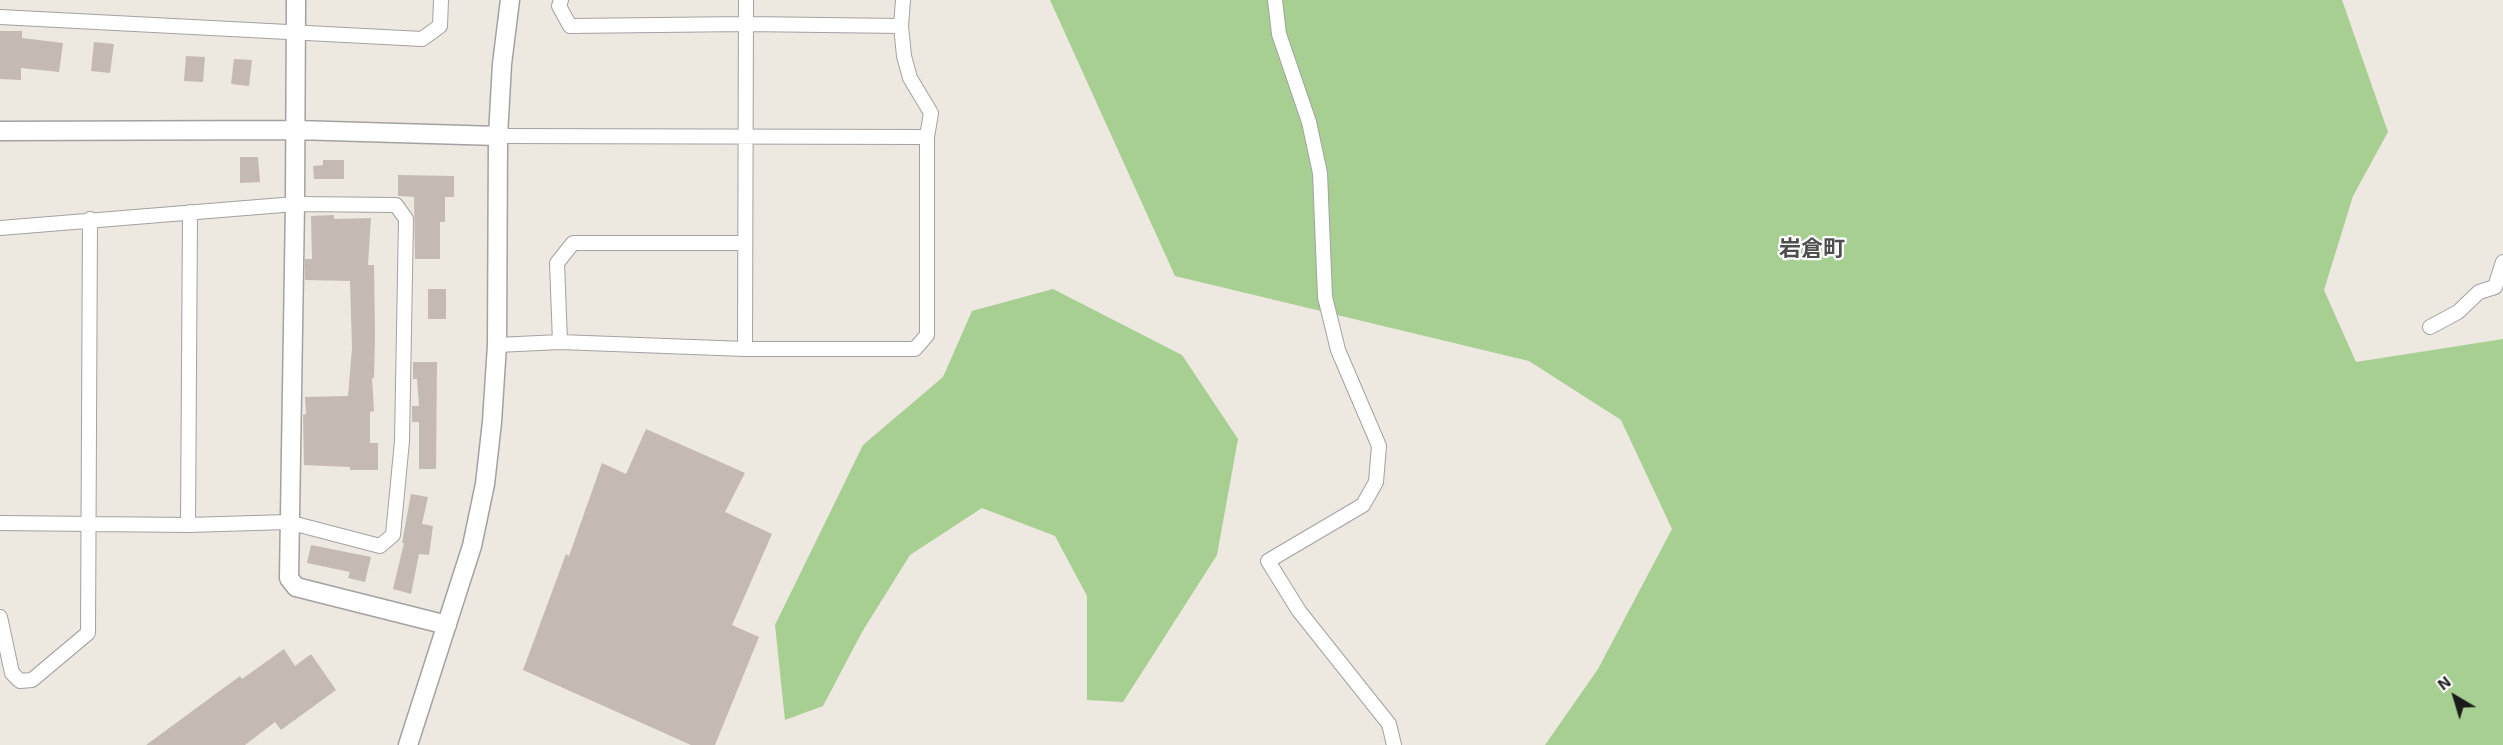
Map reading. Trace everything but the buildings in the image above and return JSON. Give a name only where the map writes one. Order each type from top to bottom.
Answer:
[{"type":"street","points":[[296,0],[296,204],[288,522],[289,578],[296,587],[447,625]]},
{"type":"street","points":[[0,17],[422,39],[440,26],[441,0]]},
{"type":"street","points":[[408,745],[472,546],[485,484],[497,345],[498,136],[502,64],[510,0]]},
{"type":"street","points":[[561,0],[559,6],[570,26],[746,24],[901,26]]},
{"type":"street","points":[[745,349],[746,0]]},
{"type":"street","points":[[497,345],[560,342],[745,349],[915,349],[927,335],[927,137],[931,113],[910,78],[904,56],[901,26],[903,0]]},
{"type":"street","points":[[1275,0],[1279,34],[1309,122],[1320,173],[1325,297],[1338,350],[1379,446],[1376,482],[1363,505],[1268,561],[1299,611],[1389,724],[1394,745]]},
{"type":"street","points":[[0,131],[296,130],[498,136],[927,137]]},
{"type":"street","points":[[0,228],[296,204],[396,205],[406,219],[402,441],[393,535],[380,546],[288,522],[188,525],[0,522]]},
{"type":"street","points":[[188,525],[190,212]]},
{"type":"street","points":[[0,617],[12,674],[20,681],[32,680],[88,633],[90,219]]},
{"type":"street","points":[[560,342],[557,263],[573,243],[745,243]]},
{"type":"street","points":[[2430,327],[2458,312],[2479,292],[2495,287],[2503,262]]},
{"type":"green space","points":[[1050,0],[2342,0],[2388,132],[2353,196],[2324,290],[2356,362],[2503,339],[2503,745],[1545,745],[1598,669],[1672,529],[1621,420],[1529,361],[1175,276]]},
{"type":"green space","points":[[1053,289],[1182,355],[1238,439],[1217,555],[1123,702],[1087,700],[1087,596],[1055,536],[982,508],[910,555],[862,632],[823,706],[785,720],[775,625],[863,445],[943,377],[972,311]]},
{"type":"district","name":"岩倉町","points":[[1812,249]]}]
